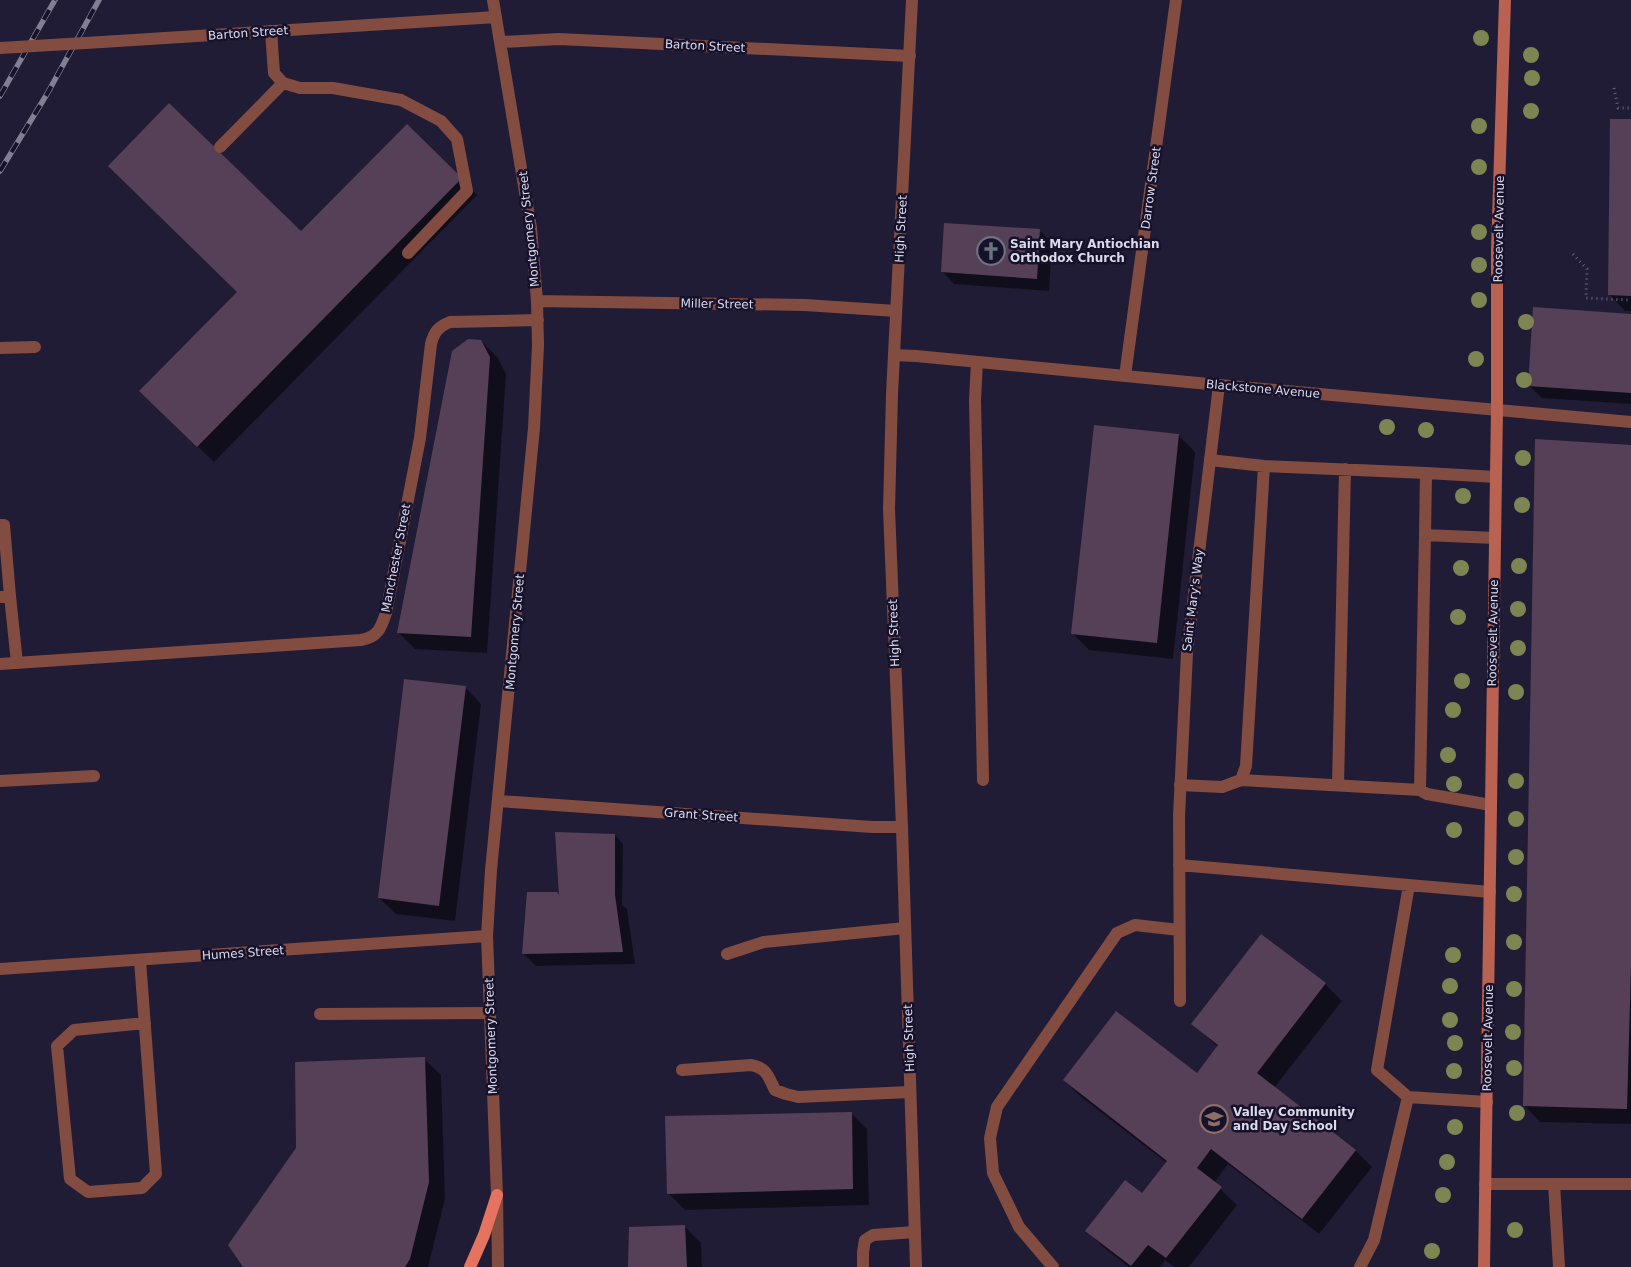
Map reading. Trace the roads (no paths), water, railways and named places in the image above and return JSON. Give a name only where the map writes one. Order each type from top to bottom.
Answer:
[{"type":"main road","name":"Roosevelt Avenue","points":[[1484,1267],[1498,251],[1505,0]]},
{"type":"main road","points":[[470,1267],[484,1235],[497,1195]]},
{"type":"street","name":"Montgomery Street","points":[[493,0],[527,192],[532,228],[538,320],[534,428],[491,870],[487,936],[498,1267]]},
{"type":"street","name":"High Street","points":[[912,0],[890,434],[890,548],[902,827],[916,1267]]},
{"type":"street","name":"Darrow Street","points":[[1125,376],[1176,0]]},
{"type":"street","name":"Barton Street","points":[[0,48],[496,17]]},
{"type":"street","points":[[271,31],[274,73],[282,83],[300,88],[333,88],[401,100],[441,121],[457,139],[467,192],[408,253]]},
{"type":"street","name":"Barton Street","points":[[501,42],[560,39],[910,56]]},
{"type":"street","points":[[220,147],[282,83]]},
{"type":"street","name":"Miller Street","points":[[537,301],[805,305],[896,311]]},
{"type":"street","name":"Manchester Street","points":[[0,664],[370,638],[379,630],[386,613],[420,438],[434,332],[440,326],[450,322],[538,320]]},
{"type":"street","points":[[0,348],[35,347]]},
{"type":"street","name":"Blackstone Avenue","points":[[894,355],[1631,422]]},
{"type":"street","points":[[978,362],[974,400],[983,780]]},
{"type":"street","name":"Saint Mary's Way","points":[[1180,1001],[1178,816],[1187,653],[1219,385]]},
{"type":"street","points":[[1210,460],[1264,466],[1496,477]]},
{"type":"street","points":[[1241,780],[1246,766],[1264,466]]},
{"type":"street","points":[[1338,785],[1345,469]]},
{"type":"street","points":[[1420,790],[1426,473]]},
{"type":"street","points":[[0,525],[4,525],[5,596],[17,663]]},
{"type":"street","points":[[1425,536],[1495,538]]},
{"type":"street","points":[[0,781],[94,776]]},
{"type":"street","points":[[1180,785],[1222,787],[1241,780],[1420,790],[1427,794],[1491,805]]},
{"type":"street","name":"Grant Street","points":[[499,801],[872,827],[902,827]]},
{"type":"street","points":[[1179,865],[1490,892]]},
{"type":"street","points":[[1409,885],[1377,1070],[1408,1097],[1487,1102]]},
{"type":"street","points":[[1054,1267],[1019,1227],[993,1173],[990,1138],[997,1107],[1117,933],[1135,925],[1179,930]]},
{"type":"street","points":[[727,954],[764,942],[905,928]]},
{"type":"street","name":"Humes Street","points":[[0,969],[487,936]]},
{"type":"street","points":[[140,960],[145,1023],[156,1174],[142,1188],[88,1192],[70,1179],[57,1046],[74,1030],[145,1023]]},
{"type":"street","points":[[320,1014],[490,1013]]},
{"type":"street","points":[[682,1070],[751,1065],[762,1067],[775,1090],[798,1097],[910,1092]]},
{"type":"street","points":[[1360,1267],[1374,1240],[1408,1097]]},
{"type":"street","points":[[1485,1184],[1631,1184]]},
{"type":"street","points":[[1554,1184],[1559,1267]]},
{"type":"street","points":[[863,1267],[865,1240],[873,1235],[915,1232]]},
{"type":"railway","points":[[0,96],[55,0]]},
{"type":"railway","points":[[0,171],[47,94],[99,0]]},
{"type":"place","name":"Saint Mary Antiochian Orthodox Church","points":[[991,251]]},
{"type":"place","name":"Valley Community and Day School","points":[[1214,1119]]}]
